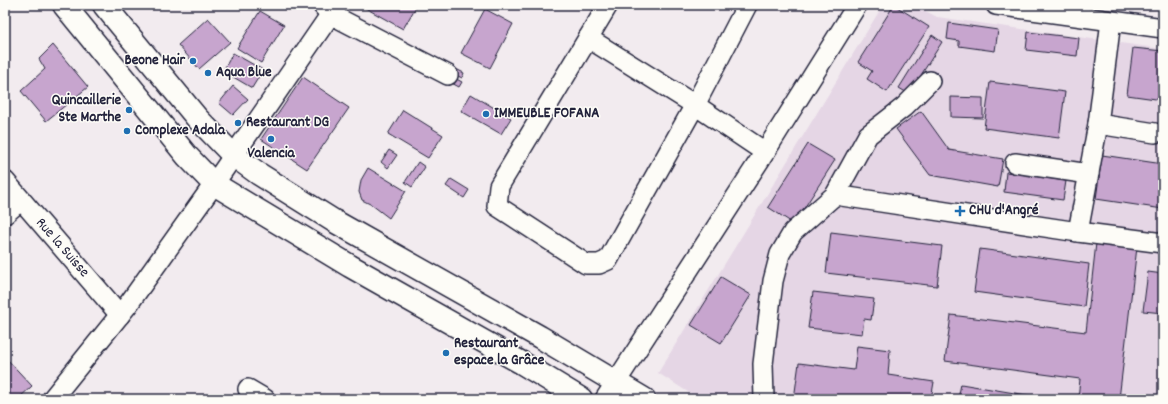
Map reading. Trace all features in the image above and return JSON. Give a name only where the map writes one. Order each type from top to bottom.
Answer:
[{"type":"main road","points":[[64,5],[187,156],[214,184],[350,266],[522,363],[581,399]]},
{"type":"main road","points":[[104,5],[197,118],[234,155],[260,174],[334,221],[540,337],[610,391],[644,399]]},
{"type":"street","points":[[608,5],[499,186],[497,206],[586,264],[599,264],[608,260],[695,105],[747,5]]},
{"type":"street","points":[[610,391],[765,152],[857,5]]},
{"type":"street","points":[[996,5],[1163,28]]},
{"type":"street","points":[[52,399],[120,315],[214,184],[330,8],[448,75]]},
{"type":"street","points":[[1078,232],[1098,124],[1111,21]]},
{"type":"street","points":[[588,38],[695,105],[765,152]]},
{"type":"street","points":[[764,399],[763,364],[773,281],[780,254],[793,232],[835,195],[868,135],[904,107],[930,82]]},
{"type":"street","points":[[1098,124],[1155,133]]},
{"type":"street","points":[[1015,163],[1089,174]]},
{"type":"street","name":"Rue la Suisse","points":[[5,181],[120,315]]},
{"type":"street","points":[[835,195],[1078,232],[1163,243]]},
{"type":"street","points":[[5,214],[21,200]]},
{"type":"street","points":[[248,389],[265,399]]},
{"type":"shaded area","name":"CHU d'Angré","points":[[883,5],[914,5],[937,17],[1163,49],[1163,399],[699,399],[658,373]]},
{"type":"building","points":[[360,5],[417,5],[403,29]]},
{"type":"building","points":[[894,5],[929,27],[887,92],[867,79],[872,71],[858,62]]},
{"type":"building","points":[[485,9],[513,24],[490,68],[461,53]]},
{"type":"building","points":[[260,11],[284,25],[261,63],[237,48]]},
{"type":"building","points":[[208,18],[230,42],[199,69],[178,45]]},
{"type":"building","points":[[949,23],[998,30],[995,51],[959,46],[959,41],[947,39]]},
{"type":"building","points":[[1028,32],[1079,38],[1077,56],[1026,50]]},
{"type":"building","points":[[932,35],[942,42],[909,94],[899,88]]},
{"type":"building","points":[[53,45],[88,87],[46,121],[21,91],[45,69],[39,59]]},
{"type":"building","points":[[1133,48],[1163,51],[1163,100],[1127,95]]},
{"type":"building","points":[[233,53],[263,70],[252,88],[223,71]]},
{"type":"building","points":[[452,67],[464,73],[462,78],[450,72]]},
{"type":"building","points":[[449,75],[462,82],[459,87],[446,80]]},
{"type":"building","points":[[303,77],[349,108],[307,169],[261,139]]},
{"type":"building","points":[[990,82],[1065,92],[1059,138],[984,128]]},
{"type":"building","points":[[233,86],[248,99],[233,115],[219,103]]},
{"type":"building","name":"IMMEUBLE FOFANA","points":[[471,94],[511,118],[501,134],[461,111]]},
{"type":"building","points":[[951,97],[983,98],[983,118],[951,117]]},
{"type":"building","points":[[403,110],[443,135],[428,158],[388,134]]},
{"type":"building","points":[[921,111],[949,150],[1003,159],[998,187],[930,175],[896,129]]},
{"type":"building","points":[[808,144],[835,160],[794,224],[768,207]]},
{"type":"building","points":[[389,150],[397,155],[388,168],[381,162]]},
{"type":"building","points":[[1102,155],[1163,164],[1163,209],[1096,199]]},
{"type":"building","points":[[418,162],[425,167],[412,187],[405,182]]},
{"type":"building","points":[[368,168],[406,191],[389,218],[372,205],[362,200],[359,192],[361,180]]},
{"type":"building","points":[[1006,172],[1066,181],[1063,200],[1004,192]]},
{"type":"building","points":[[451,179],[469,190],[464,198],[446,186]]},
{"type":"building","points":[[831,232],[942,246],[937,286],[826,273]]},
{"type":"building","points":[[1096,243],[1137,247],[1119,399],[1078,399],[1080,379],[945,361],[951,315],[1086,332]]},
{"type":"building","points":[[980,249],[1089,264],[1084,307],[974,292]]},
{"type":"building","points":[[1148,272],[1163,274],[1163,313],[1143,311]]},
{"type":"building","points":[[721,277],[751,295],[721,343],[691,325]]},
{"type":"building","points":[[813,292],[874,299],[871,320],[864,319],[862,334],[808,328]]},
{"type":"building","points":[[857,346],[890,350],[888,375],[934,382],[931,399],[794,399],[799,363],[854,370]]},
{"type":"building","points":[[5,357],[32,386],[18,399],[5,399]]},
{"type":"building","points":[[961,384],[1050,399],[958,399]]},
{"type":"place","name":"Beone Hair","points":[[193,61]]},
{"type":"place","name":"Aqua Blue","points":[[208,73]]},
{"type":"place","name":"Quincaillerie Ste Marthe","points":[[129,110]]},
{"type":"place","name":"IMMEUBLE FOFANA","points":[[486,114]]},
{"type":"place","name":"Restaurant DG","points":[[238,123]]},
{"type":"place","name":"Complexe Adala","points":[[127,131]]},
{"type":"place","name":"Valencia","points":[[271,139]]},
{"type":"place","name":"CHU d'Angré","points":[[960,211]]},
{"type":"place","name":"Restaurant espace la Grâce","points":[[446,353]]}]
